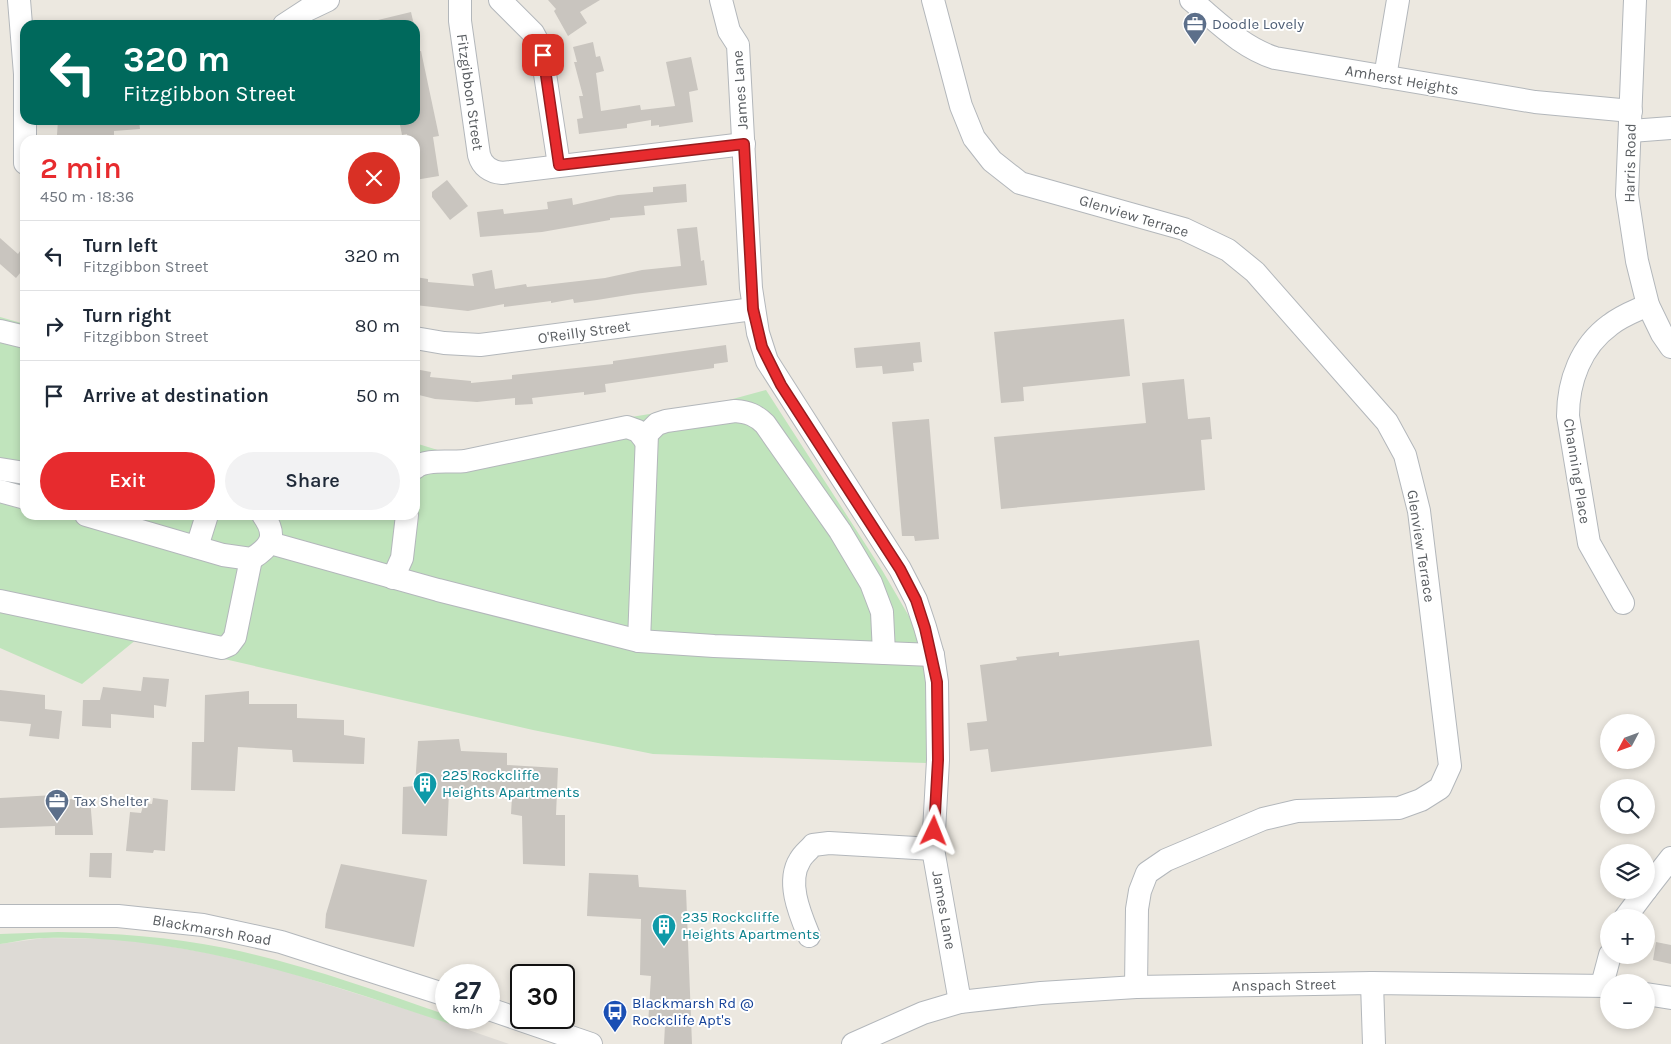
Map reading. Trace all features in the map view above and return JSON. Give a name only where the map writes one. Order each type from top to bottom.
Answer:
[{"type":"street","points":[[19,0],[21,20]]},
{"type":"street","points":[[291,20],[306,10],[328,0]]},
{"type":"street","name":"Fitzgibbon Street","points":[[460,0],[460,21],[480,160],[487,168],[497,173],[744,144]]},
{"type":"street","points":[[500,0],[533,33],[541,48],[559,165]]},
{"type":"street","name":"James Lane","points":[[721,0],[729,31],[738,44],[753,309],[762,347],[771,367],[900,569],[916,600],[933,655],[937,682],[938,760],[933,849],[960,1002]]},
{"type":"street","name":"Glenview Terrace","points":[[933,0],[961,106],[974,138],[992,162],[1020,183],[1184,230],[1228,250],[1255,272],[1388,422],[1405,455],[1419,511],[1450,766],[1440,788],[1421,800],[1399,808],[1297,811],[1263,819],[1166,860],[1147,873],[1140,891],[1137,909],[1136,987]]},
{"type":"street","points":[[1385,77],[1398,0]]},
{"type":"street","name":"Harris Road","points":[[1635,0],[1627,195],[1637,261],[1648,305],[1662,334],[1671,347]]},
{"type":"street","name":"Amherst Heights","points":[[1203,4],[1238,40],[1266,55],[1671,128]]},
{"type":"street","name":"Channing Place","points":[[1623,603],[1589,543],[1568,416],[1568,401],[1573,376],[1588,346],[1611,324],[1648,305]]},
{"type":"street","name":"O'Reilly Street","points":[[420,339],[450,344],[480,345],[753,309]]},
{"type":"street","points":[[0,331],[20,336]]},
{"type":"street","points":[[639,641],[646,434],[651,428],[666,421],[735,411],[746,412],[756,416],[765,424],[840,531],[871,583],[882,612],[884,653]]},
{"type":"street","points":[[420,466],[428,462],[465,461],[627,427],[638,431],[645,440]]},
{"type":"street","points":[[0,470],[20,472]]},
{"type":"street","points":[[0,491],[20,497]]},
{"type":"street","points":[[103,520],[223,555],[251,559],[262,553],[270,543],[271,532],[265,520]]},
{"type":"street","points":[[197,547],[205,520]]},
{"type":"street","points":[[393,578],[402,558],[406,520]]},
{"type":"street","points":[[270,543],[393,578],[639,641],[933,655]]},
{"type":"street","points":[[0,601],[222,648],[229,645],[234,637],[251,559]]},
{"type":"street","points":[[809,936],[798,905],[795,874],[800,860],[813,845],[829,843],[933,849]]},
{"type":"street","points":[[1655,878],[1671,858]]},
{"type":"street","name":"Blackmarsh Road","points":[[0,916],[118,916],[203,925],[281,942],[435,991]]},
{"type":"street","points":[[1372,983],[1374,1044]]},
{"type":"street","name":"Anspach Street","points":[[853,1044],[923,1013],[960,1002],[1041,993],[1136,987],[1372,983],[1600,986]]},
{"type":"street","points":[[1655,995],[1671,998]]},
{"type":"street","points":[[500,1012],[591,1044]]},
{"type":"shaded area","points":[[44,938],[127,939],[208,953],[284,971],[428,1016],[435,1018],[435,1029],[466,1029],[509,1044],[0,1044],[0,944]]},
{"type":"green space","points":[[0,317],[20,323],[20,520],[420,520],[420,445],[454,455],[600,422],[718,403],[766,390],[882,570],[910,618],[917,634],[927,685],[926,763],[653,754],[533,730],[137,639],[82,684],[0,648]]},
{"type":"green space","points":[[58,932],[121,935],[163,938],[225,948],[280,961],[390,995],[435,1011],[435,1019],[305,978],[202,952],[98,939],[39,938],[0,944],[0,934]]},
{"type":"building","points":[[548,0],[600,0],[580,12],[587,23],[568,36],[554,11],[556,9]]},
{"type":"building","points":[[411,12],[413,20],[378,20]]},
{"type":"building","points":[[593,42],[596,57],[600,56],[604,71],[596,73],[601,111],[640,105],[641,110],[675,106],[666,62],[691,57],[698,90],[689,92],[693,122],[659,127],[659,125],[651,126],[651,120],[627,124],[627,128],[579,134],[577,119],[583,118],[579,96],[583,96],[574,62],[577,62],[573,47]]},
{"type":"building","points":[[420,51],[439,136],[433,137],[439,176],[420,179],[420,135],[402,135],[400,125],[420,125]]},
{"type":"building","points":[[58,125],[140,125],[140,129],[114,131],[114,135],[57,135]]},
{"type":"building","points":[[447,180],[468,206],[450,220],[432,197],[432,192]]},
{"type":"building","points":[[686,184],[687,202],[644,206],[645,215],[610,218],[610,220],[542,232],[480,237],[477,212],[503,209],[504,214],[548,209],[547,202],[572,198],[573,205],[618,195],[653,192],[653,187]]},
{"type":"building","points":[[697,227],[701,261],[704,260],[707,285],[574,303],[573,299],[504,307],[504,304],[468,311],[420,306],[420,278],[428,279],[428,282],[474,286],[472,274],[492,270],[495,289],[526,284],[527,287],[605,278],[642,270],[681,266],[677,229]]},
{"type":"building","points":[[0,238],[18,254],[20,251],[20,273],[16,278],[0,264]]},
{"type":"building","points":[[1124,319],[1130,376],[1023,387],[1024,401],[1001,403],[994,332]]},
{"type":"building","points":[[920,342],[922,362],[913,363],[914,371],[883,374],[882,366],[856,368],[854,348]]},
{"type":"building","points":[[726,345],[728,362],[714,364],[714,368],[605,384],[606,392],[584,395],[584,392],[532,398],[533,404],[515,405],[515,398],[477,402],[435,399],[420,395],[420,370],[431,372],[430,377],[471,381],[471,383],[512,379],[512,375],[613,364],[613,361]]},
{"type":"building","points":[[1184,379],[1188,419],[1210,417],[1212,439],[1201,440],[1205,490],[1001,509],[994,437],[1146,423],[1142,383]]},
{"type":"building","points":[[929,419],[939,539],[915,541],[914,536],[902,536],[892,422]]},
{"type":"building","points":[[1199,640],[1212,746],[991,772],[988,749],[970,751],[967,723],[987,721],[980,665],[1017,660],[1016,657],[1059,652],[1059,656]]},
{"type":"building","points":[[143,677],[169,679],[166,707],[154,705],[154,718],[111,714],[111,728],[82,726],[83,700],[100,700],[103,687],[141,691]]},
{"type":"building","points":[[0,690],[45,695],[45,709],[62,711],[59,739],[29,736],[31,724],[0,721]]},
{"type":"building","points":[[249,691],[249,704],[297,704],[297,718],[344,720],[344,735],[365,738],[364,764],[293,762],[292,750],[238,747],[235,791],[191,790],[192,742],[204,742],[205,695]]},
{"type":"building","name":"225 Rockcliffe Heights Apartments","points":[[459,739],[461,751],[507,753],[507,765],[558,768],[556,815],[565,815],[565,866],[523,864],[522,816],[511,814],[512,796],[449,792],[447,836],[402,834],[403,787],[415,786],[418,741]]},
{"type":"building","points":[[55,795],[56,800],[90,798],[93,835],[55,835],[55,826],[0,828],[0,798]]},
{"type":"building","points":[[153,798],[168,800],[165,851],[154,850],[153,853],[126,851],[130,812],[141,813],[144,803],[152,804]]},
{"type":"building","points":[[90,853],[112,853],[111,878],[89,877]]},
{"type":"building","points":[[341,864],[427,880],[414,947],[325,928],[326,914]]},
{"type":"building","name":"235 Rockcliffe Heights Apartments","points":[[589,873],[638,875],[639,887],[686,890],[692,1044],[664,1044],[665,1025],[648,1025],[651,976],[640,975],[641,919],[587,916]]},
{"type":"building","points":[[1656,942],[1671,945],[1671,964],[1655,960]]},
{"type":"place","name":"Doodle Lovely","points":[[1195,45]]},
{"type":"place","name":"225 Rockcliffe Heights Apartments","points":[[425,805]]},
{"type":"place","name":"Tax Shelter","points":[[57,822]]},
{"type":"place","name":"235 Rockcliffe Heights Apartments","points":[[664,947]]},
{"type":"place","name":"Blackmarsh Rd @ Rockclife Apt's","points":[[615,1033]]},
{"type":"route","points":[[543,55],[559,165],[744,144],[753,309],[762,347],[774,374],[900,569],[916,600],[933,655],[937,682],[938,760],[934,831]]}]
